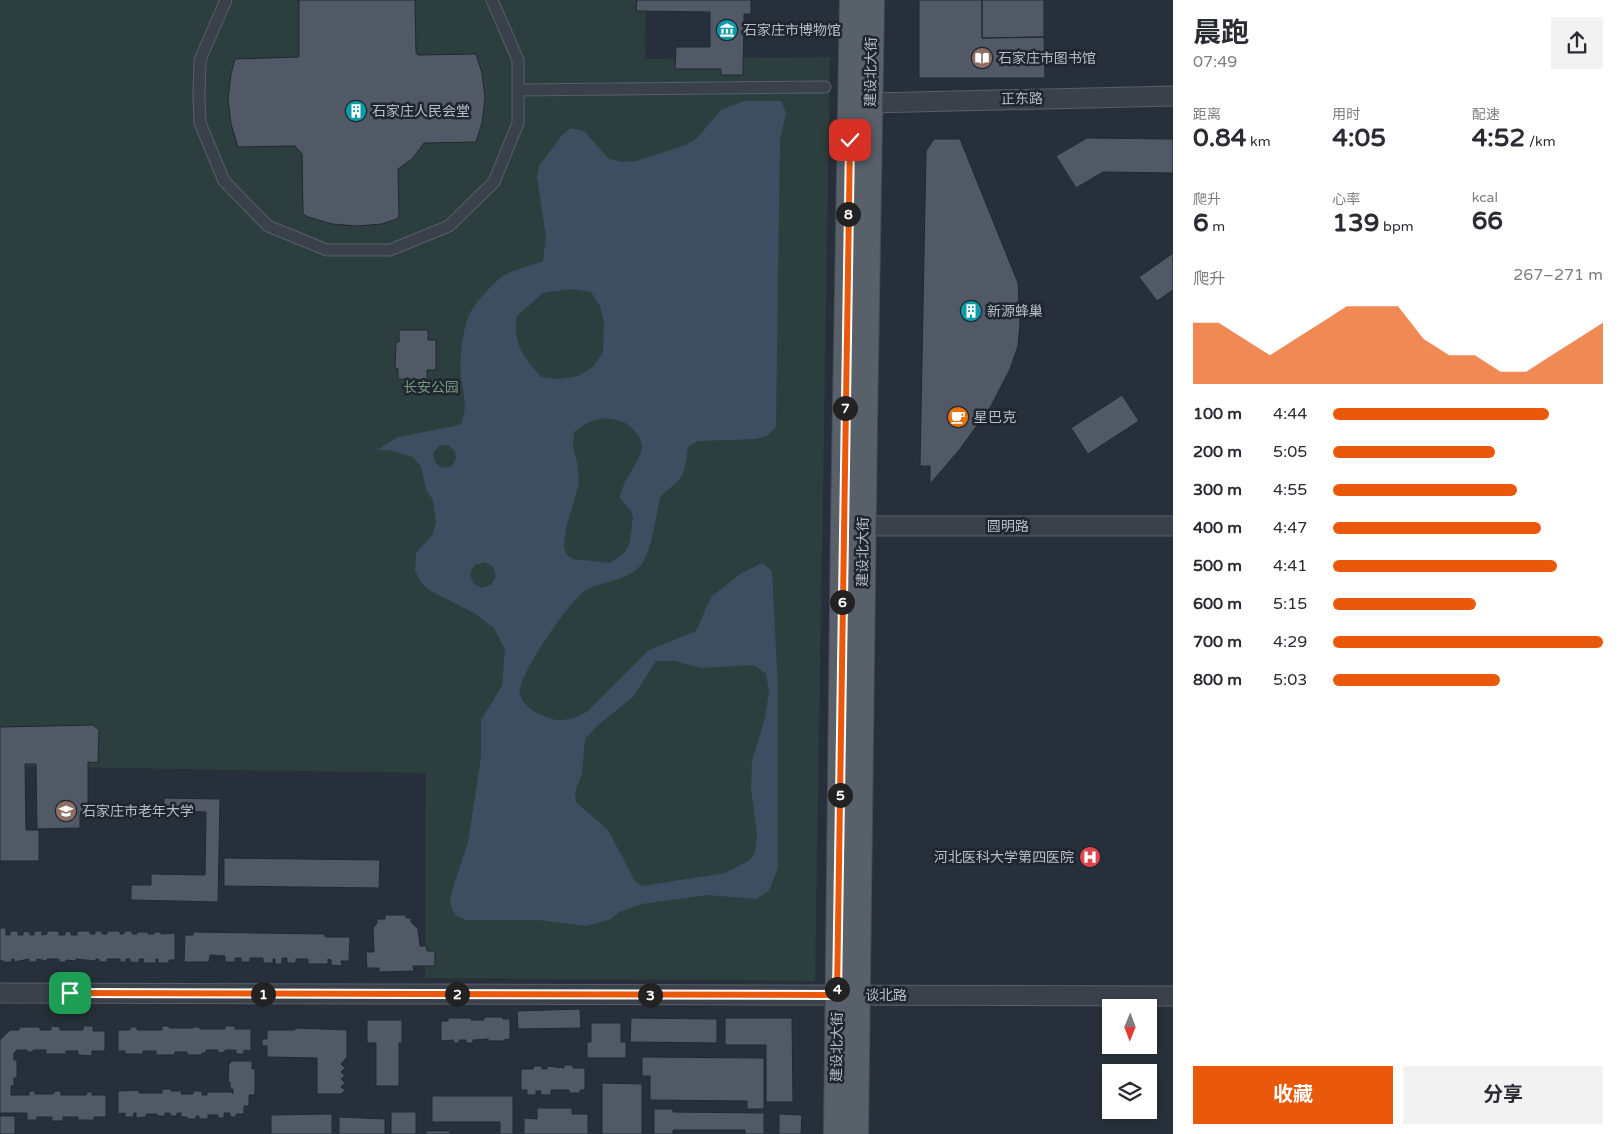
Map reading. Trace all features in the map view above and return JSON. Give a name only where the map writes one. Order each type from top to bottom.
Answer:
[{"type":"main road","name":"建设北大街","points":[[852,0],[853,526],[848,995],[856,1134]]},
{"type":"main road","name":"建设北大街","points":[[853,526],[871,103],[872,0]]},
{"type":"main road","name":"建设北大街","points":[[836,1134],[848,995]]},
{"type":"street","points":[[226,0],[200,60],[200,123],[224,181],[268,226],[327,250],[390,250],[449,226],[494,182],[518,123],[518,60],[492,0]]},
{"type":"street","points":[[518,90],[825,87]]},
{"type":"street","name":"正东路","points":[[871,103],[1173,96]]},
{"type":"street","name":"圆明路","points":[[853,526],[1173,526]]},
{"type":"street","name":"谈北路","points":[[0,993],[1173,996]]},
{"type":"green space","name":"长安公园","points":[[0,0],[646,0],[645,59],[830,57],[815,981],[425,978],[426,773],[0,766]]},
{"type":"water","points":[[744,101],[781,101],[786,113],[780,140],[776,427],[767,436],[756,439],[698,441],[688,447],[682,475],[660,498],[652,539],[644,561],[627,575],[588,589],[575,600],[555,626],[534,659],[521,686],[520,695],[532,710],[549,718],[564,720],[584,714],[649,650],[696,631],[711,597],[740,574],[762,563],[772,571],[778,689],[778,868],[769,891],[756,899],[707,895],[642,904],[619,912],[611,919],[586,926],[538,920],[466,920],[455,915],[450,903],[452,890],[468,842],[481,758],[481,720],[502,686],[505,650],[494,628],[474,613],[429,590],[420,581],[415,571],[416,553],[433,534],[436,523],[433,500],[426,490],[421,467],[413,457],[389,450],[377,450],[398,437],[460,425],[465,406],[461,377],[461,353],[470,313],[485,293],[503,276],[512,271],[543,261],[546,237],[537,177],[539,166],[562,135],[571,128],[584,131],[609,159],[622,162],[636,161],[686,145],[697,138],[721,110]],"holes":[[[572,289],[591,292],[600,306],[604,323],[603,352],[593,367],[578,376],[559,379],[541,377],[529,363],[518,343],[516,317],[543,293]],[[605,418],[622,422],[633,429],[642,445],[641,452],[621,491],[620,498],[631,511],[633,518],[629,545],[625,552],[610,563],[573,559],[566,554],[564,545],[566,528],[579,484],[578,466],[573,448],[574,432],[589,422]],[[448,445],[455,451],[456,459],[451,467],[442,468],[435,462],[433,453],[439,446]],[[485,562],[493,567],[496,576],[491,585],[482,588],[473,583],[470,573],[475,565]],[[656,661],[675,661],[701,668],[754,665],[766,674],[769,691],[765,718],[752,761],[751,788],[757,834],[755,852],[750,860],[725,873],[642,886],[635,881],[608,830],[576,802],[575,792],[582,774],[585,739],[598,725],[633,697]]]},
{"type":"building","name":"石家庄人民会堂","points":[[299,0],[415,0],[416,53],[418,55],[476,54],[482,73],[485,98],[482,123],[476,142],[424,143],[413,158],[398,169],[399,218],[382,224],[357,226],[332,224],[308,217],[303,214],[302,154],[295,146],[238,147],[231,124],[228,99],[235,59],[299,57]]},
{"type":"building","name":"石家庄市博物馆","points":[[637,0],[751,0],[751,14],[744,14],[743,75],[721,75],[721,69],[675,69],[676,47],[710,47],[710,12],[636,11]]},
{"type":"building","name":"石家庄市图书馆","points":[[919,0],[982,0],[982,38],[1044,37],[1045,78],[919,78]]},
{"type":"building","points":[[982,0],[1044,0],[1044,37],[982,38]]},
{"type":"building","points":[[1087,138],[1173,139],[1173,173],[1103,172],[1076,188],[1056,156]]},
{"type":"building","name":"新源蜂巢","points":[[934,139],[960,139],[1018,283],[1020,323],[1018,346],[1010,369],[991,406],[960,449],[930,484],[930,466],[920,466],[926,151]]},
{"type":"building","points":[[1173,253],[1173,290],[1157,301],[1139,277]]},
{"type":"building","points":[[399,330],[428,330],[428,340],[436,340],[436,370],[427,370],[427,380],[398,379],[398,369],[395,368],[396,342],[399,342]]},
{"type":"building","points":[[1122,395],[1139,421],[1088,454],[1071,428]]},
{"type":"building","points":[[93,725],[99,730],[98,763],[88,762],[88,806],[85,813],[80,815],[80,828],[37,829],[36,764],[25,764],[26,830],[39,830],[39,861],[0,861],[0,727]]},
{"type":"building","points":[[164,798],[220,799],[218,902],[131,900],[131,885],[151,885],[151,874],[205,875],[206,812],[164,811]]},
{"type":"building","points":[[224,858],[380,860],[379,888],[224,886]]},
{"type":"building","points":[[385,915],[406,915],[406,918],[411,918],[411,922],[418,929],[420,946],[427,946],[427,951],[435,951],[435,966],[413,966],[414,971],[379,972],[379,968],[367,968],[366,952],[374,952],[373,928],[377,923],[377,919],[385,919]]},
{"type":"building","points":[[0,928],[6,928],[6,935],[10,935],[10,931],[18,931],[18,935],[23,935],[23,931],[30,932],[30,935],[34,935],[34,931],[42,931],[42,935],[47,934],[47,931],[59,931],[59,935],[65,935],[65,931],[71,932],[71,935],[77,935],[77,931],[90,931],[90,934],[95,934],[95,931],[102,931],[102,934],[107,934],[107,931],[120,931],[120,934],[124,934],[124,931],[132,931],[132,934],[137,934],[137,932],[148,932],[148,934],[154,934],[154,932],[161,932],[161,934],[175,933],[175,960],[169,960],[169,963],[158,963],[158,959],[156,959],[156,963],[143,963],[144,959],[139,959],[139,963],[130,962],[130,959],[126,959],[126,962],[120,962],[120,959],[107,959],[107,962],[99,962],[99,959],[96,959],[96,961],[76,959],[76,961],[66,960],[66,962],[59,962],[59,959],[47,959],[47,961],[37,959],[37,962],[29,962],[29,959],[14,962],[14,959],[12,959],[12,962],[5,962],[0,960]]},
{"type":"building","points":[[193,932],[325,934],[325,937],[350,937],[349,961],[341,961],[342,966],[331,965],[331,960],[328,959],[328,964],[308,964],[308,959],[296,959],[296,963],[287,963],[287,958],[282,958],[282,964],[275,964],[275,959],[273,959],[273,963],[263,963],[263,958],[250,958],[250,962],[241,962],[241,958],[235,958],[235,962],[225,962],[225,956],[210,955],[209,962],[184,962],[185,935],[193,935]]},
{"type":"building","points":[[580,1009],[581,1028],[518,1029],[517,1011]]},
{"type":"building","points":[[484,1017],[510,1019],[510,1039],[504,1041],[473,1040],[473,1043],[466,1043],[466,1040],[459,1040],[459,1043],[454,1043],[453,1040],[441,1041],[441,1021],[448,1021],[448,1018],[484,1020]]},
{"type":"building","points":[[631,1018],[717,1019],[717,1043],[630,1042]]},
{"type":"building","points":[[725,1018],[792,1018],[793,1102],[766,1102],[766,1045],[725,1045]]},
{"type":"building","points":[[367,1020],[402,1020],[402,1043],[399,1043],[399,1086],[376,1086],[376,1043],[367,1043]]},
{"type":"building","points":[[591,1023],[621,1023],[621,1042],[626,1042],[626,1058],[587,1058],[587,1042],[591,1042]]},
{"type":"building","points":[[51,1026],[60,1027],[60,1030],[83,1030],[83,1026],[93,1026],[93,1031],[105,1031],[105,1051],[92,1051],[92,1056],[78,1055],[78,1051],[66,1051],[66,1054],[46,1054],[46,1050],[27,1052],[27,1050],[17,1050],[14,1053],[14,1060],[17,1060],[17,1078],[14,1078],[14,1086],[11,1086],[11,1095],[29,1095],[29,1091],[35,1091],[35,1094],[54,1094],[54,1091],[61,1091],[61,1095],[86,1095],[87,1092],[92,1092],[92,1095],[106,1095],[106,1117],[94,1117],[94,1120],[78,1120],[78,1117],[63,1117],[63,1121],[52,1121],[52,1117],[37,1117],[37,1120],[27,1120],[27,1113],[0,1113],[0,1040],[10,1030],[19,1030],[19,1027],[40,1027],[40,1030],[51,1030]]},
{"type":"building","points":[[162,1026],[169,1026],[169,1028],[200,1027],[200,1029],[225,1029],[225,1026],[235,1026],[235,1029],[251,1029],[251,1051],[244,1050],[244,1054],[236,1054],[236,1050],[225,1050],[225,1052],[218,1053],[218,1050],[206,1050],[206,1053],[202,1053],[202,1055],[187,1055],[187,1052],[175,1052],[175,1055],[156,1055],[156,1051],[143,1051],[143,1054],[125,1054],[125,1051],[118,1051],[118,1030],[130,1030],[130,1027],[137,1027],[137,1030],[162,1030]]},
{"type":"building","points":[[295,1028],[347,1030],[347,1057],[341,1064],[345,1068],[341,1072],[345,1076],[341,1079],[345,1083],[341,1087],[345,1090],[341,1094],[317,1094],[317,1058],[267,1057],[267,1046],[262,1046],[262,1039],[267,1039],[267,1030],[295,1030]]},
{"type":"building","points":[[642,1057],[764,1058],[764,1109],[747,1109],[747,1101],[650,1100],[650,1076],[642,1076]]},
{"type":"building","points":[[232,1061],[252,1061],[252,1069],[255,1069],[255,1095],[249,1095],[249,1106],[244,1106],[244,1114],[236,1114],[236,1117],[230,1117],[230,1113],[224,1113],[224,1118],[218,1118],[218,1115],[208,1115],[208,1119],[199,1119],[199,1116],[196,1116],[196,1119],[187,1119],[187,1117],[181,1117],[181,1113],[177,1113],[177,1116],[170,1116],[170,1113],[165,1113],[165,1116],[146,1114],[146,1117],[136,1118],[136,1113],[134,1113],[133,1117],[125,1117],[125,1113],[118,1114],[118,1091],[139,1090],[139,1093],[162,1093],[162,1089],[171,1089],[171,1091],[182,1091],[181,1094],[193,1094],[193,1091],[202,1091],[202,1095],[207,1095],[207,1092],[231,1092],[233,1094],[233,1089],[230,1089],[230,1082],[228,1082],[229,1064]]},
{"type":"building","points":[[564,1065],[573,1065],[573,1068],[585,1068],[585,1090],[580,1090],[580,1093],[569,1093],[569,1090],[551,1090],[551,1095],[541,1095],[541,1091],[536,1091],[536,1095],[527,1095],[527,1090],[521,1090],[521,1069],[533,1069],[534,1066],[542,1066],[542,1069],[547,1069],[547,1066],[564,1068]]},
{"type":"building","points":[[602,1083],[642,1084],[642,1134],[602,1134]]},
{"type":"building","points":[[432,1096],[513,1096],[513,1134],[500,1134],[500,1122],[432,1122]]},
{"type":"building","points":[[537,1108],[572,1108],[572,1114],[588,1114],[588,1134],[524,1134],[524,1118],[537,1119]]},
{"type":"building","points":[[654,1109],[673,1109],[673,1112],[764,1113],[764,1134],[745,1134],[745,1130],[673,1130],[673,1134],[654,1134]]},
{"type":"building","points":[[391,1112],[416,1112],[416,1134],[391,1134]]},
{"type":"building","points":[[332,1114],[332,1134],[271,1134],[271,1115]]},
{"type":"building","points":[[779,1114],[802,1115],[801,1134],[779,1134]]},
{"type":"building","points":[[0,1116],[15,1116],[15,1134],[0,1134]]},
{"type":"building","points":[[339,1117],[385,1119],[385,1134],[339,1134]]},
{"type":"building","points":[[426,1131],[450,1131],[450,1134],[426,1134]]},
{"type":"place","name":"石家庄市博物馆","points":[[727,30]]},
{"type":"place","name":"石家庄市图书馆","points":[[982,58]]},
{"type":"place","name":"石家庄人民会堂","points":[[356,111]]},
{"type":"place","name":"新源蜂巢","points":[[971,311]]},
{"type":"place","name":"星巴克","points":[[958,417]]},
{"type":"place","name":"石家庄市老年大学","points":[[66,811]]},
{"type":"place","name":"河北医科大学第四医院","points":[[1090,857]]},
{"type":"route","points":[[70,993],[837,995],[850,140]]}]
